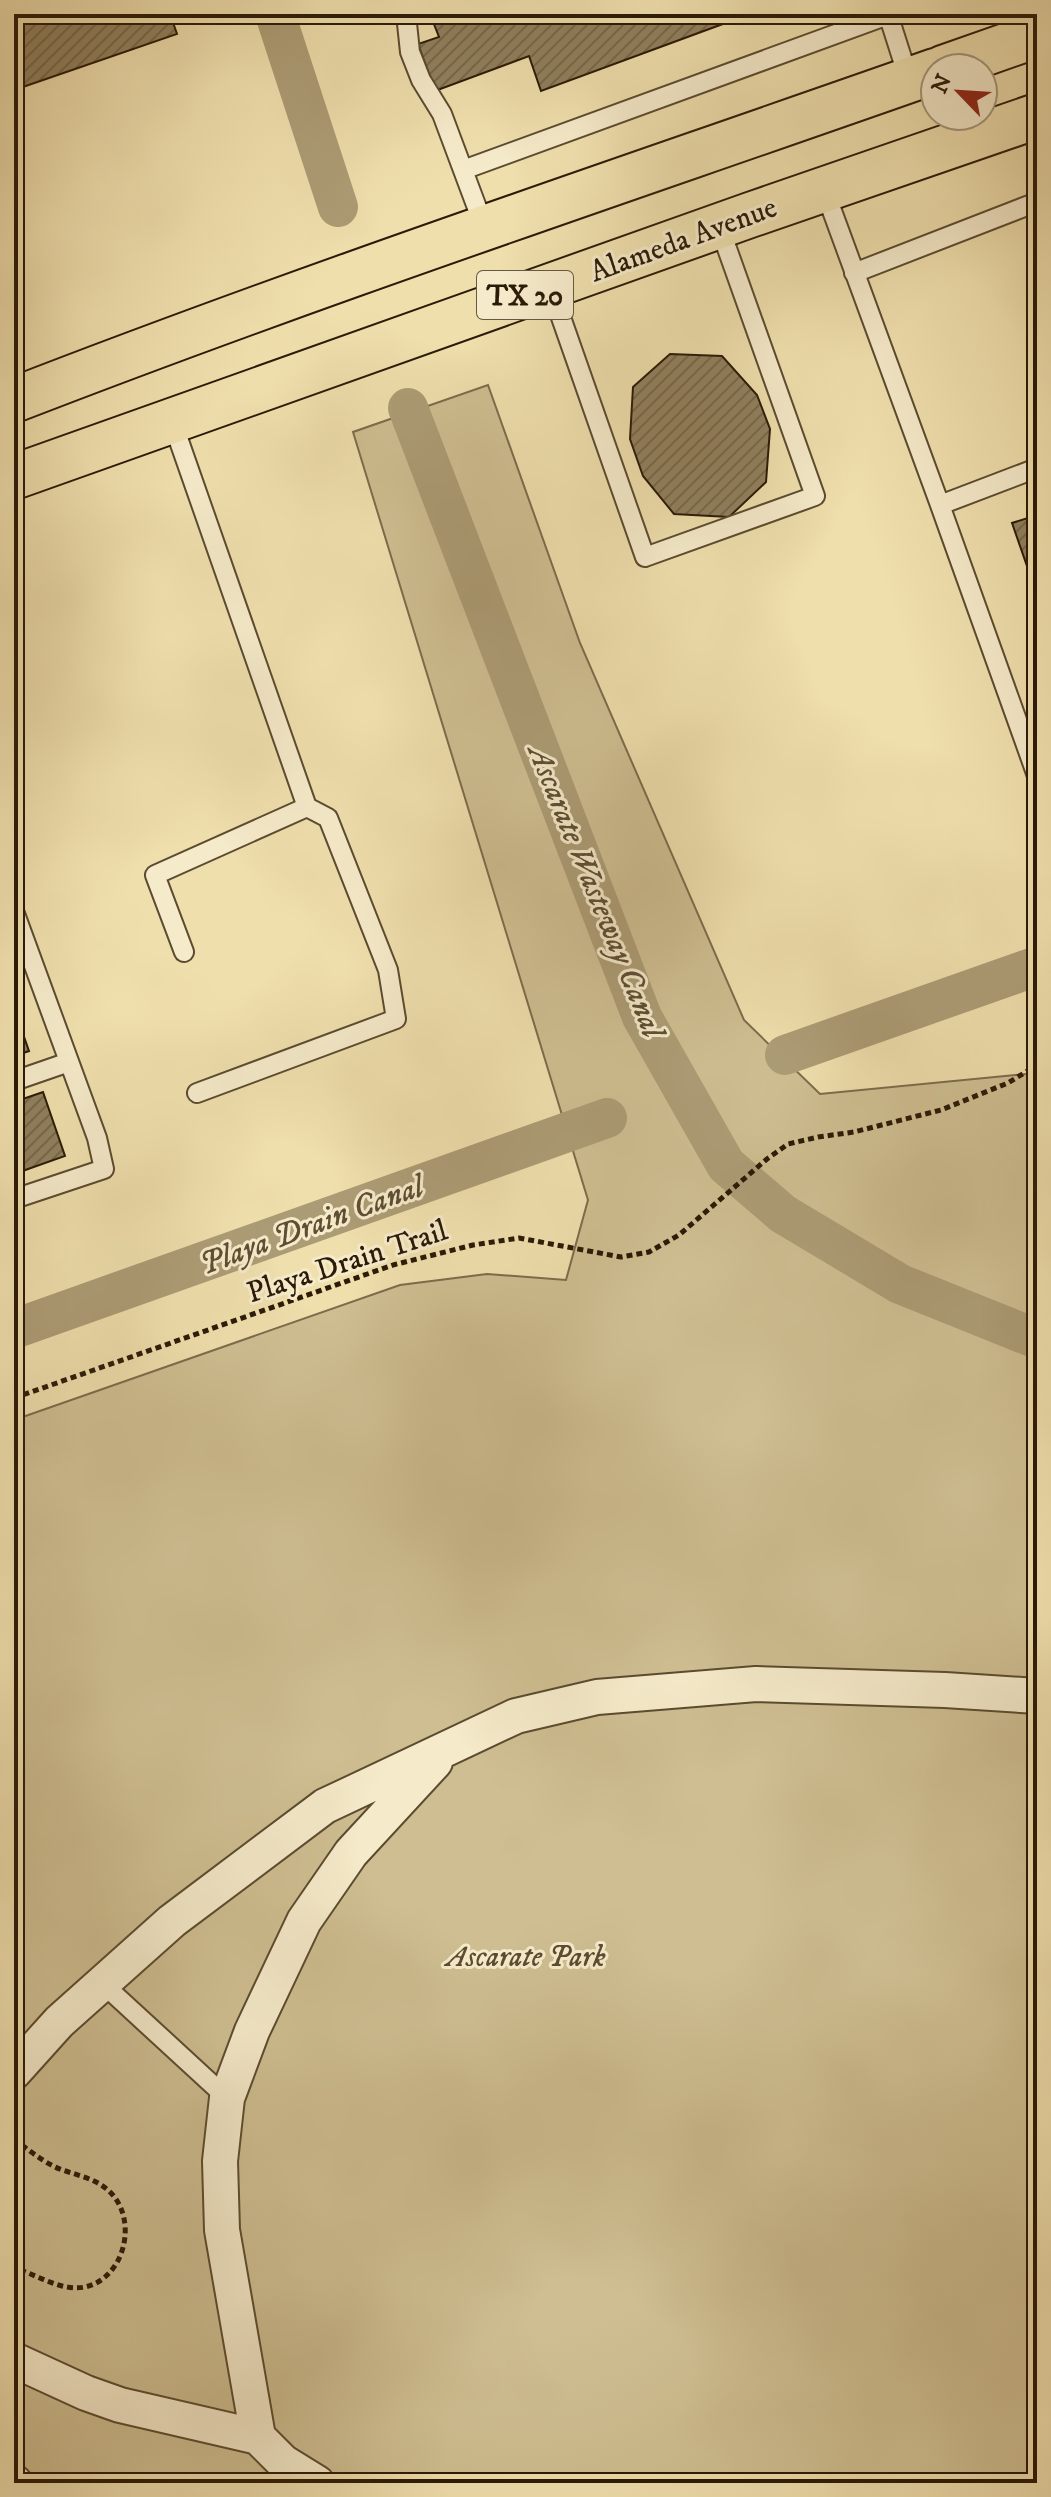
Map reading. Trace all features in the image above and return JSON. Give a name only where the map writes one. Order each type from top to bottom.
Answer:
[{"type":"main road","name":"TX 20","points":[[989,52],[1037,35]]},
{"type":"main road","name":"TX 20","points":[[15,397],[919,77]]},
{"type":"main road","name":"Alameda Avenue","points":[[14,477],[1037,116]]},
{"type":"street","points":[[14,2072],[59,2022],[172,1921],[325,1806],[516,1716],[597,1697],[756,1684],[1037,1696]]},
{"type":"street","points":[[258,2437],[222,2230],[220,2161],[227,2098],[252,2031],[304,1921],[351,1853],[446,1750]]},
{"type":"street","points":[[14,2360],[120,2405],[258,2437],[283,2462],[317,2483]]},
{"type":"lane","points":[[406,14],[410,52],[421,80],[442,114],[485,229]]},
{"type":"lane","points":[[463,170],[888,15],[919,59]]},
{"type":"lane","points":[[824,189],[1037,776]]},
{"type":"lane","points":[[854,273],[1037,202]]},
{"type":"lane","points":[[550,286],[645,557],[815,496],[719,226]]},
{"type":"lane","points":[[172,421],[307,807],[328,818],[388,970],[396,1019],[197,1093]]},
{"type":"lane","points":[[940,505],[1037,468]]},
{"type":"lane","points":[[184,952],[155,875],[307,807]]},
{"type":"lane","points":[[14,911],[21,954],[69,1062],[97,1138],[104,1169],[14,1199]]},
{"type":"lane","points":[[14,1081],[69,1062]]},
{"type":"lane","points":[[102,1983],[227,2098]]},
{"type":"path","name":"Playa Drain Trail","points":[[14,1398],[425,1256],[519,1238],[621,1257],[649,1252],[679,1235],[788,1144],[854,1132],[941,1110],[1008,1083],[1037,1065]]},
{"type":"path","points":[[14,2139],[54,2166],[92,2180],[110,2191],[122,2209],[127,2225],[125,2241],[114,2266],[102,2280],[83,2288],[57,2285],[14,2268]]},
{"type":"green space","name":"Ascarate Park","points":[[488,385],[580,643],[744,1020],[820,1094],[1037,1073],[1037,2483],[14,2483],[14,1420],[400,1285],[487,1274],[566,1280],[588,1200],[353,432]]},
{"type":"building","points":[[14,14],[170,14],[177,34],[14,90]]},
{"type":"building","points":[[430,14],[738,14],[739,18],[541,91],[529,56],[435,91],[418,44],[439,37]]},
{"type":"building","points":[[670,354],[722,356],[757,395],[770,429],[766,482],[729,517],[674,514],[643,476],[630,439],[633,387]]},
{"type":"building","points":[[1037,515],[1037,595],[1012,523]]},
{"type":"building","points":[[14,1008],[29,1051],[14,1056]]},
{"type":"building","points":[[43,1092],[65,1156],[14,1174],[14,1102]]},
{"type":"waterway","name":"Ascarate Wasteway Canal","points":[[275,14],[338,207]]},
{"type":"waterway","name":"Ascarate Wasteway Canal","points":[[408,408],[642,1017],[726,1165],[783,1214],[900,1284],[1037,1339]]},
{"type":"waterway","name":"Playa Drain Canal","points":[[785,1055],[1037,966]]},
{"type":"waterway","name":"Playa Drain Canal","points":[[14,1329],[607,1118]]}]
